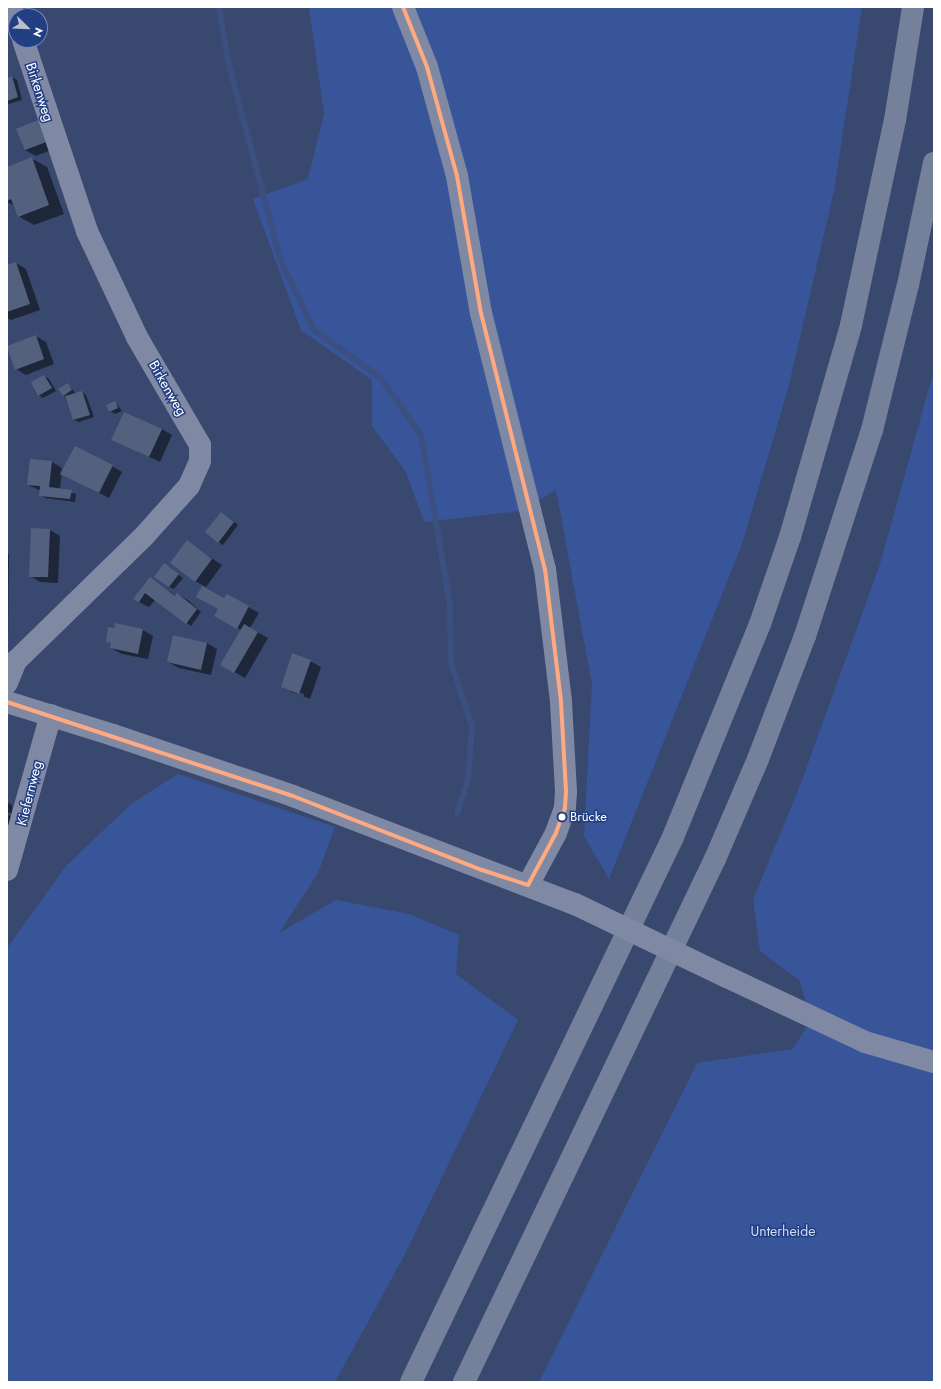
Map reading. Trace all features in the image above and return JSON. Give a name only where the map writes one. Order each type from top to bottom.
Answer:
[{"type":"highway","points":[[411,1382],[673,837],[760,624],[792,530],[851,325],[895,120],[913,7]]},
{"type":"highway","points":[[464,1382],[715,859],[777,708],[835,548],[872,430],[908,285],[934,163]]},
{"type":"street","points":[[403,7],[427,67],[457,176],[481,313],[545,569],[561,702],[566,792],[565,808],[556,834],[528,885]]},
{"type":"street","name":"Birkenweg","points":[[7,683],[16,661],[145,535],[189,486],[200,461],[200,445],[136,337],[87,231],[26,48]]},
{"type":"street","points":[[7,702],[51,715],[293,796],[482,870],[528,885],[575,904],[865,1042],[934,1062]]},
{"type":"street","name":"Kiefernweg","points":[[7,870],[51,715]]},
{"type":"green space","points":[[309,7],[862,7],[834,191],[788,389],[742,544],[609,879],[584,836],[592,684],[556,490],[520,511],[424,522],[406,472],[372,426],[372,380],[301,330],[253,199],[308,179],[324,114]]},
{"type":"green space","name":"Unterheide","points":[[934,370],[934,1382],[539,1382],[697,1063],[793,1049],[811,1020],[800,981],[760,951],[753,900],[801,783],[880,564]]},
{"type":"green space","points":[[178,774],[335,827],[318,873],[279,933],[336,900],[409,914],[459,935],[456,974],[518,1020],[404,1256],[335,1382],[7,1382],[7,948],[66,866],[131,804]]},
{"type":"building","points":[[12,76],[18,97],[7,101],[7,78]]},
{"type":"building","points":[[41,119],[49,141],[25,150],[16,129]]},
{"type":"building","points":[[32,157],[49,205],[18,217],[11,199],[7,201],[7,167]]},
{"type":"building","points":[[16,262],[30,304],[7,312],[7,265]]},
{"type":"building","points":[[36,335],[44,359],[15,370],[7,346]]},
{"type":"building","points":[[44,375],[52,388],[38,396],[31,382]]},
{"type":"building","points":[[68,383],[72,390],[63,396],[58,389]]},
{"type":"building","points":[[82,391],[90,415],[73,420],[65,396]]},
{"type":"building","points":[[115,401],[118,408],[109,412],[106,405]]},
{"type":"building","points":[[124,412],[162,429],[149,457],[111,440]]},
{"type":"building","points":[[75,446],[113,465],[99,493],[60,474]]},
{"type":"building","points":[[30,459],[52,461],[49,487],[72,490],[70,499],[39,496],[40,486],[27,485]]},
{"type":"building","points":[[221,512],[234,522],[218,543],[205,532]]},
{"type":"building","points":[[31,528],[50,529],[48,577],[29,577]]},
{"type":"building","points":[[187,540],[212,559],[195,582],[170,563]]},
{"type":"building","points":[[164,563],[179,574],[169,587],[154,577]]},
{"type":"building","points":[[150,577],[175,596],[177,593],[197,609],[186,624],[145,593],[139,602],[133,599]]},
{"type":"building","points":[[202,586],[224,598],[227,594],[249,606],[237,629],[214,616],[218,609],[196,597]]},
{"type":"building","points":[[115,623],[143,629],[138,654],[110,648],[111,643],[106,642],[108,627],[114,628]]},
{"type":"building","points":[[244,624],[258,632],[234,673],[220,665]]},
{"type":"building","points":[[173,635],[207,643],[201,670],[167,662]]},
{"type":"building","points":[[292,653],[311,660],[299,694],[281,687]]},
{"type":"waterway","points":[[219,7],[228,61],[281,261],[314,330],[380,377],[421,435],[450,605],[451,662],[472,726],[468,780],[457,813]]},
{"type":"transit line","points":[[403,7],[427,67],[457,176],[481,313],[545,569],[561,702],[566,792],[565,808],[556,833],[528,885]]},
{"type":"transit line","points":[[7,702],[293,796],[482,870],[528,885]]},
{"type":"place","name":"Brücke","points":[[562,817]]}]
